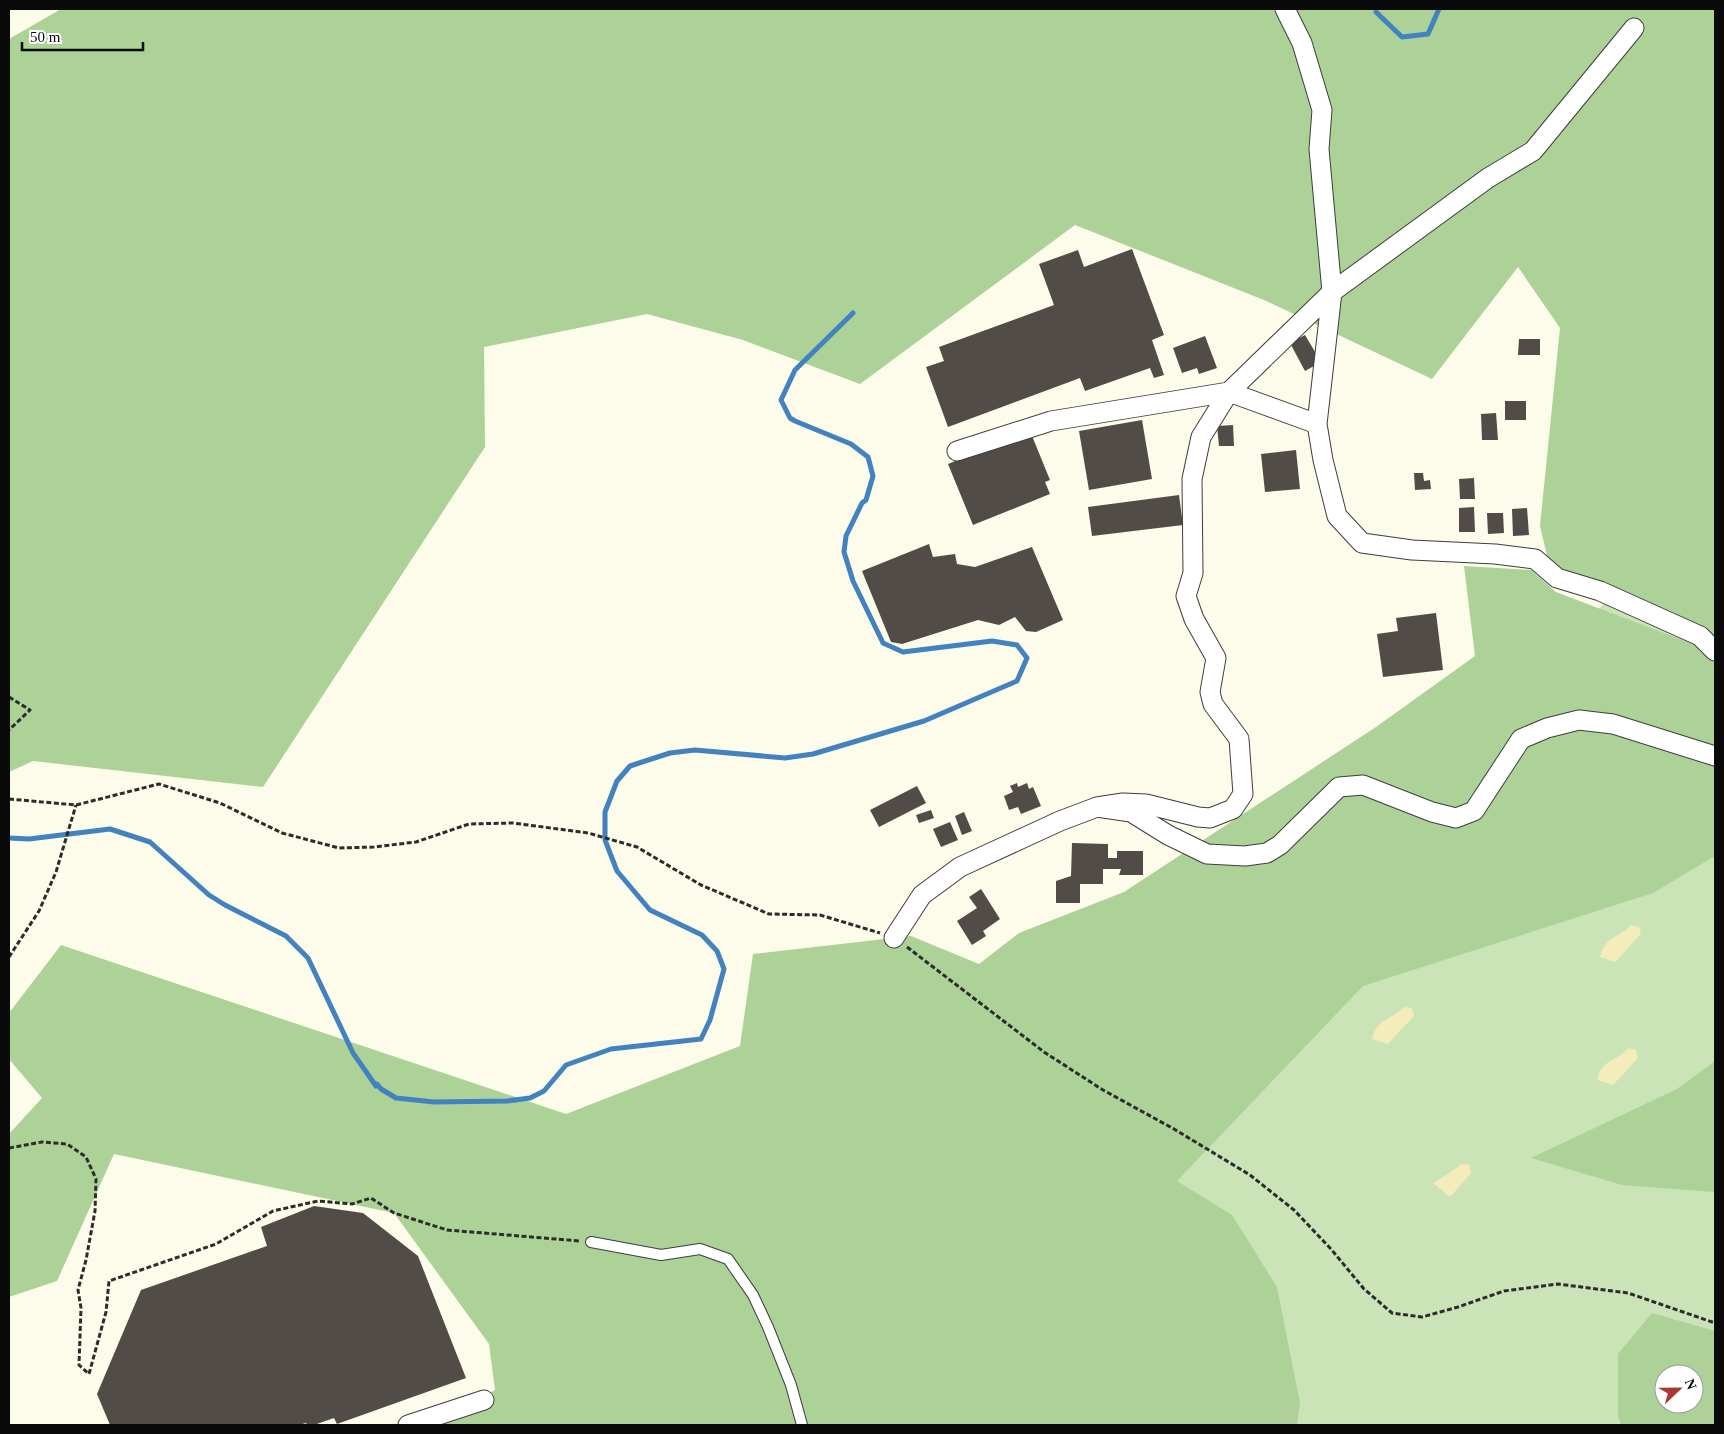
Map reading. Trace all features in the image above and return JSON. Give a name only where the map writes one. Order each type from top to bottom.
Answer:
[{"type":"street","points":[[1285,9],[1302,43],[1322,110],[1319,149],[1332,292],[1317,424],[1323,460],[1337,516],[1362,543],[1412,550],[1495,554],[1535,560],[1556,578],[1600,591],[1700,636],[1715,651]]},
{"type":"street","points":[[894,938],[922,895],[960,867],[1060,821],[1097,808],[1123,803],[1146,804],[1198,817],[1210,818],[1233,809],[1243,794],[1239,739],[1213,704],[1210,692],[1216,658],[1194,619],[1186,596],[1193,573],[1192,479],[1201,437],[1229,392],[1332,292],[1488,178],[1533,151],[1634,28]]},
{"type":"street","points":[[958,451],[1051,421],[1229,392],[1317,424]]},
{"type":"street","points":[[1097,808],[1131,812],[1168,835],[1207,854],[1245,856],[1267,853],[1280,846],[1339,787],[1363,785],[1432,812],[1456,818],[1474,811],[1521,739],[1547,728],[1579,720],[1613,724],[1715,756]]},
{"type":"street","points":[[408,1425],[484,1400]]},
{"type":"lane","points":[[591,1242],[661,1255],[700,1249],[728,1259],[753,1295],[768,1327],[791,1386],[802,1425]]},
{"type":"path","points":[[9,697],[30,710],[9,730]]},
{"type":"path","points":[[9,799],[76,805],[159,784],[220,803],[282,833],[339,848],[374,847],[416,842],[469,824],[513,823],[588,833],[637,847],[701,885],[769,914],[820,915],[894,938],[1044,1052],[1103,1090],[1174,1129],[1250,1175],[1294,1210],[1331,1249],[1364,1289],[1392,1313],[1422,1316],[1458,1307],[1504,1291],[1558,1284],[1628,1293],[1715,1323]]},
{"type":"path","points":[[9,957],[39,911],[56,872],[76,805]]},
{"type":"path","points":[[9,1148],[42,1142],[67,1144],[86,1157],[96,1179],[95,1211],[86,1260],[78,1290],[81,1308],[79,1365],[90,1374],[106,1312],[109,1281],[216,1244],[273,1211],[318,1200],[352,1204],[371,1198],[394,1213],[447,1230],[591,1242]]},
{"type":"green space","points":[[61,9],[1715,9],[1715,651],[1625,593],[1549,564],[1540,526],[1560,328],[1518,267],[1432,379],[1264,300],[1075,225],[860,384],[743,340],[647,314],[484,347],[485,447],[263,787],[33,761],[9,772],[9,39]]},
{"type":"green space","points":[[1715,544],[1715,1425],[1239,1425],[1168,1185],[1626,573]]},
{"type":"green space","points":[[1464,566],[1531,570],[1556,592],[1706,649],[1715,659],[1715,856],[1653,893],[1363,986],[1177,1181],[1232,1215],[1277,1287],[1300,1403],[1297,1425],[433,1425],[495,1390],[489,1344],[394,1213],[114,1154],[57,1281],[9,1297],[9,1134],[42,1098],[9,1059],[9,1013],[61,945],[566,1114],[740,1046],[753,954],[911,936],[979,964],[1019,933],[1124,892],[1376,727],[1475,656]]},
{"type":"green space","points":[[1715,1061],[1715,1192],[1622,1185],[1531,1158],[1677,1089]]},
{"type":"green space","points":[[1652,1313],[1715,1331],[1715,1425],[1621,1425],[1618,1416],[1618,1354]]},
{"type":"sand","points":[[1631,925],[1639,927],[1641,934],[1615,962],[1600,957],[1605,945]]},
{"type":"sand","points":[[1404,1007],[1412,1008],[1414,1016],[1388,1044],[1372,1039],[1374,1032],[1381,1023]]},
{"type":"sand","points":[[1628,1048],[1636,1050],[1638,1058],[1613,1085],[1597,1080],[1602,1068]]},
{"type":"sand","points":[[1461,1164],[1469,1165],[1471,1173],[1450,1197],[1433,1183]]},
{"type":"building","points":[[1132,249],[1164,335],[1152,340],[1164,375],[1154,378],[1150,368],[1085,391],[1080,378],[948,427],[926,367],[944,361],[939,347],[1054,305],[1039,264],[1078,250],[1084,267]]},
{"type":"building","points":[[1305,335],[1321,362],[1305,371],[1290,343]]},
{"type":"building","points":[[1205,336],[1217,368],[1199,374],[1197,368],[1182,373],[1173,348]]},
{"type":"building","points":[[1519,339],[1540,339],[1540,355],[1518,355]]},
{"type":"building","points":[[1505,401],[1526,401],[1526,420],[1505,420]]},
{"type":"building","points":[[1496,413],[1498,440],[1482,440],[1481,414]]},
{"type":"building","points":[[1142,420],[1152,479],[1089,490],[1079,431]]},
{"type":"building","points":[[1233,425],[1234,446],[1219,446],[1217,426]]},
{"type":"building","points":[[1030,431],[1050,480],[1045,482],[1050,494],[973,525],[948,464]]},
{"type":"building","points":[[1296,450],[1300,489],[1265,492],[1261,454]]},
{"type":"building","points":[[1414,473],[1423,473],[1424,481],[1430,480],[1431,489],[1415,490]]},
{"type":"building","points":[[1474,478],[1475,499],[1460,499],[1459,479]]},
{"type":"building","points":[[1179,495],[1183,525],[1092,536],[1088,507]]},
{"type":"building","points":[[1474,507],[1475,532],[1459,532],[1459,508]]},
{"type":"building","points":[[1527,508],[1529,535],[1513,536],[1512,509]]},
{"type":"building","points":[[1487,513],[1503,513],[1504,533],[1488,534]]},
{"type":"building","points":[[929,544],[933,557],[955,554],[957,564],[975,567],[1032,547],[1063,620],[1036,632],[1026,631],[1015,617],[999,625],[978,620],[902,644],[891,642],[862,571]]},
{"type":"building","points":[[1436,613],[1443,670],[1383,677],[1377,634],[1398,631],[1396,618]]},
{"type":"building","points":[[1017,783],[1018,787],[1027,783],[1029,789],[1033,787],[1041,806],[1021,814],[1018,807],[1009,810],[1004,796],[1013,792],[1010,786]]},
{"type":"building","points":[[917,786],[926,803],[879,827],[870,810]]},
{"type":"building","points":[[931,810],[934,818],[919,823],[916,815]]},
{"type":"building","points":[[964,812],[972,831],[962,835],[955,816]]},
{"type":"building","points":[[950,822],[958,840],[941,847],[933,829]]},
{"type":"building","points":[[1072,843],[1108,844],[1108,858],[1117,858],[1117,851],[1143,851],[1143,875],[1119,875],[1121,869],[1103,869],[1103,884],[1080,884],[1080,903],[1056,903],[1056,881],[1071,876]]},
{"type":"building","points":[[981,889],[1000,919],[983,931],[986,936],[972,945],[957,921],[977,908],[969,897]]},
{"type":"building","points":[[314,1206],[363,1213],[418,1256],[466,1378],[337,1424],[334,1418],[314,1425],[307,1425],[306,1423],[299,1425],[110,1425],[97,1394],[141,1290],[267,1246],[261,1227]]},
{"type":"waterway","points":[[1376,12],[1402,37],[1428,34],[1439,9]]},
{"type":"waterway","points":[[9,838],[29,839],[110,829],[150,842],[209,895],[286,936],[308,958],[353,1053],[376,1086],[377,1084],[381,1089],[396,1098],[434,1102],[507,1101],[530,1098],[544,1091],[566,1065],[611,1049],[701,1039],[710,1020],[724,969],[717,951],[702,935],[650,910],[617,871],[605,840],[605,812],[617,781],[630,766],[670,753],[695,750],[785,758],[813,754],[924,721],[1017,681],[1027,658],[1017,645],[992,641],[903,652],[883,643],[853,581],[844,552],[846,536],[862,503],[866,500],[873,476],[868,457],[851,444],[790,418],[781,400],[795,370],[853,313]]}]
